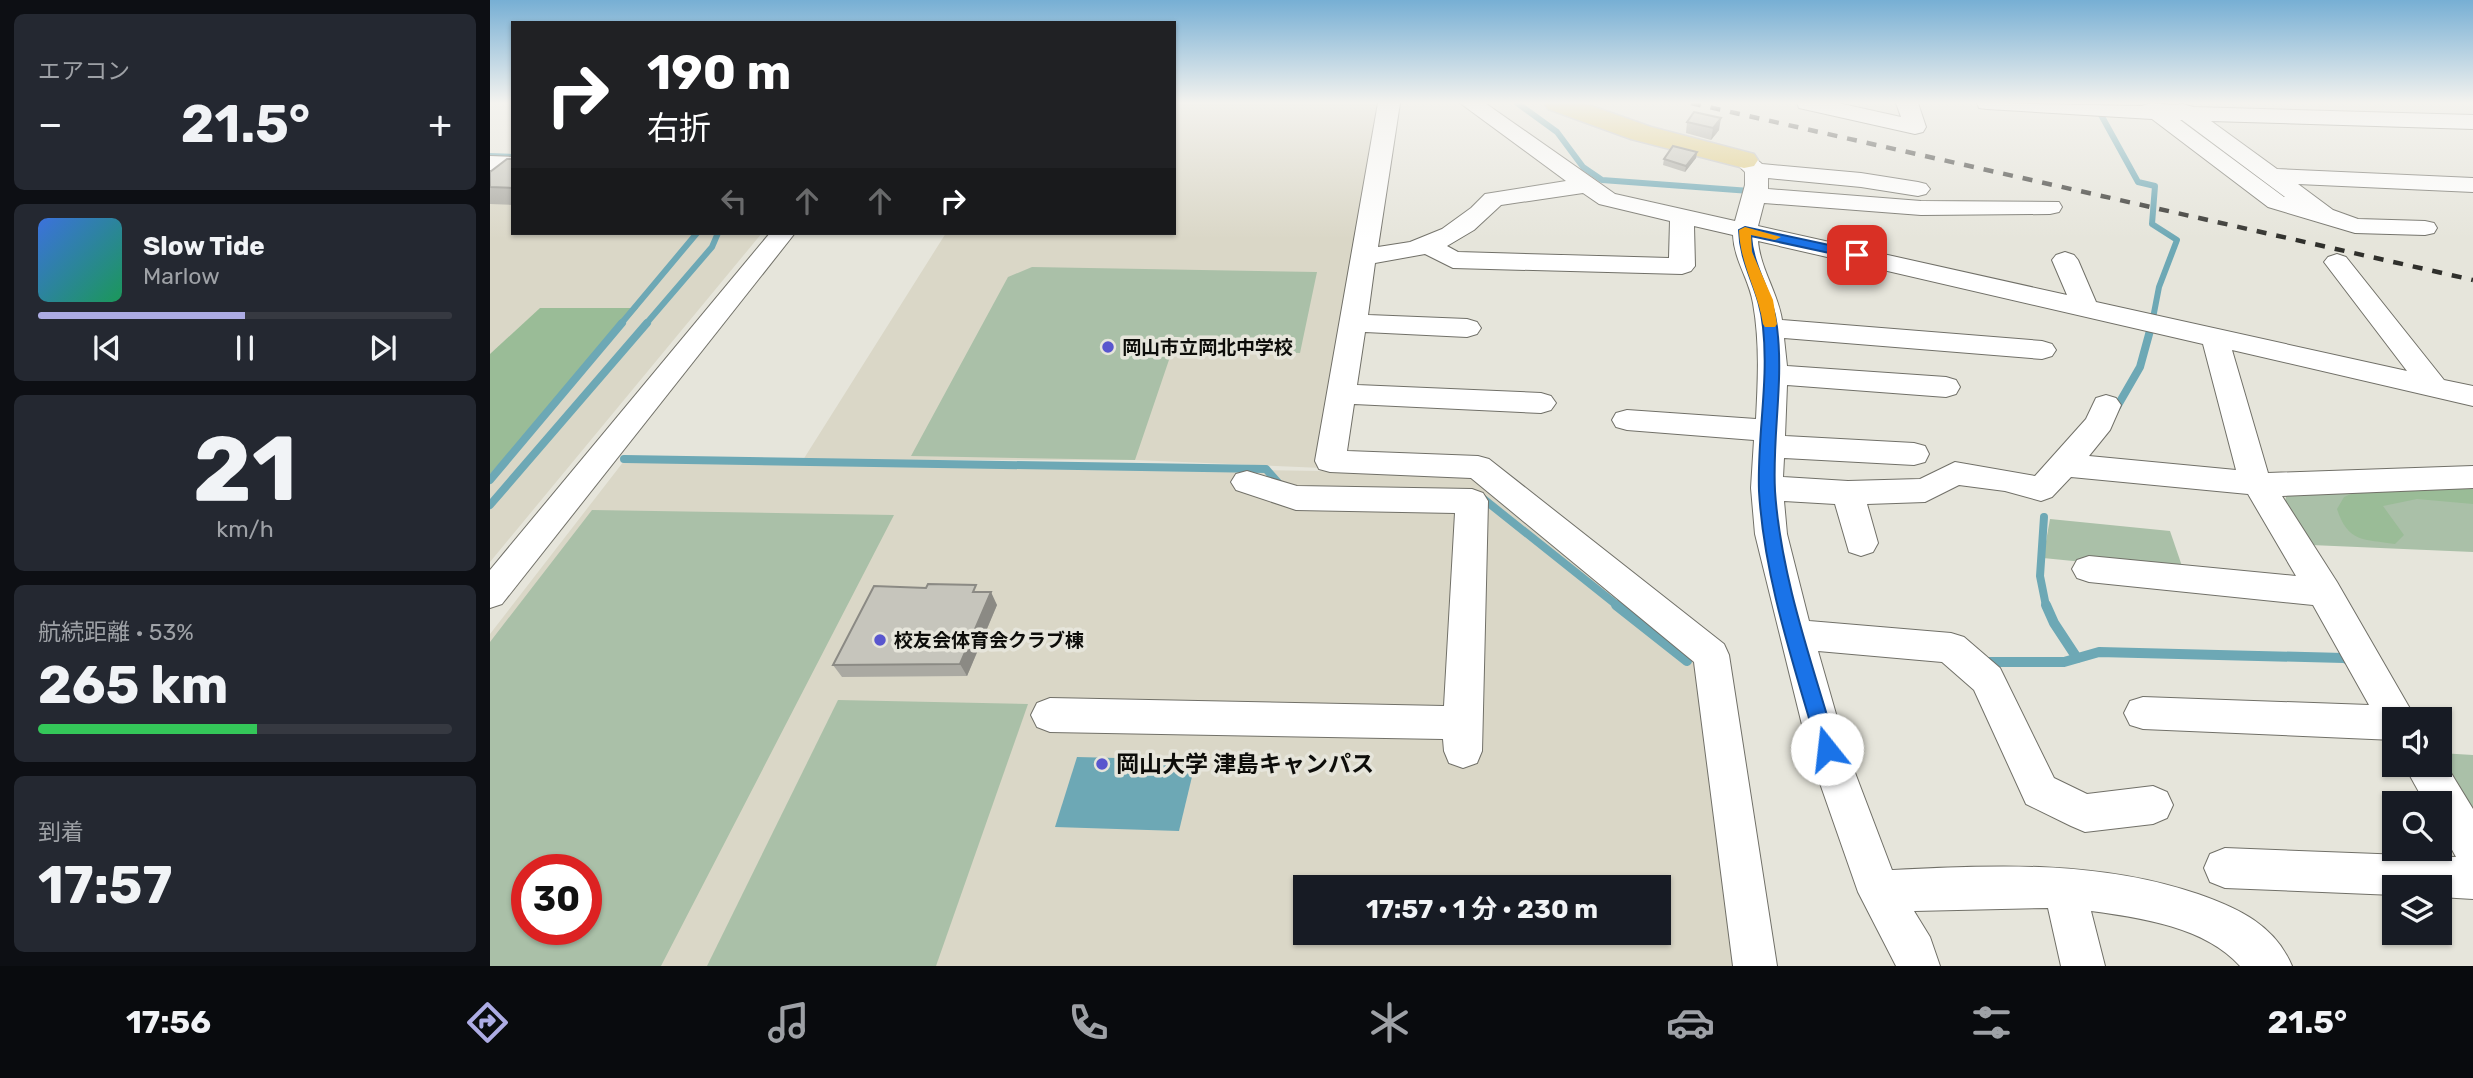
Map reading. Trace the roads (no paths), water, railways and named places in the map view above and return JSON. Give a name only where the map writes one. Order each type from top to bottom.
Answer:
[{"type":"main road","points":[[1692,148],[1750,165]]},
{"type":"street","points":[[1382,148],[1330,461],[1478,467],[1711,655],[1755,966]]},
{"type":"street","points":[[1534,148],[1607,199],[2473,397]]},
{"type":"street","points":[[2208,148],[2276,202],[2355,226],[2425,228]]},
{"type":"street","points":[[2231,148],[2324,215]]},
{"type":"street","points":[[2225,164],[2252,161]]},
{"type":"street","points":[[490,163],[511,164]]},
{"type":"street","points":[[1918,966],[1914,953],[1879,892],[1827,749],[1806,635],[1771,534],[1777,489],[1770,328],[1766,300],[1746,252],[1745,230],[1757,185],[1750,165],[1861,180],[1955,197]]},
{"type":"street","points":[[2272,176],[2473,185]]},
{"type":"street","points":[[1364,256],[1387,255],[1443,240],[1479,215],[1493,199],[1587,185]]},
{"type":"street","points":[[1754,195],[1921,208],[2050,207]]},
{"type":"street","points":[[1428,245],[1453,260],[1682,266],[1682,216]]},
{"type":"street","points":[[490,594],[781,235]]},
{"type":"street","points":[[2065,260],[2085,307]]},
{"type":"street","points":[[2336,262],[2435,388]]},
{"type":"street","points":[[1354,323],[1467,328]]},
{"type":"street","points":[[1770,328],[2042,350]]},
{"type":"street","points":[[2215,338],[2248,463],[2266,484],[2388,707]]},
{"type":"street","points":[[1773,375],[1945,387]]},
{"type":"street","points":[[1342,394],[1541,403]]},
{"type":"street","points":[[1777,489],[1848,493],[1925,490],[1955,472],[2005,480],[2040,501],[2064,465],[2099,423],[2106,405]]},
{"type":"street","points":[[1628,420],[1776,443],[1914,454]]},
{"type":"street","points":[[2064,465],[2266,484],[2473,477]]},
{"type":"street","points":[[1050,715],[1462,737],[1472,501],[1296,498],[1247,482]]},
{"type":"street","points":[[1848,493],[1861,543]]},
{"type":"street","points":[[2089,569],[2325,593]]},
{"type":"street","points":[[1806,635],[1951,648],[1987,678],[2040,791],[2085,813],[2153,805]]},
{"type":"street","points":[[2143,713],[2382,721]]},
{"type":"street","points":[[2431,777],[2473,847]]},
{"type":"street","points":[[2225,869],[2473,878]]},
{"type":"street","points":[[1879,892],[2017,886],[2064,887],[2137,896],[2186,911],[2237,932],[2270,966]]},
{"type":"street","points":[[2064,887],[2083,966]]},
{"type":"water","points":[[1077,757],[1196,760],[1179,831],[1055,827]]},
{"type":"waterway","points":[[1569,148],[1583,167],[1602,180],[1750,191]]},
{"type":"waterway","points":[[2119,148],[2138,182],[2155,186],[2152,224],[2177,240],[2159,287],[2153,318]]},
{"type":"waterway","points":[[490,156],[511,157]]},
{"type":"waterway","points":[[620,325],[695,235]]},
{"type":"waterway","points":[[645,325],[712,247],[717,235]]},
{"type":"waterway","points":[[490,480],[622,323]]},
{"type":"waterway","points":[[490,505],[647,323]]},
{"type":"waterway","points":[[2114,412],[2140,367],[2151,327]]},
{"type":"waterway","points":[[624,459],[1266,469],[1281,486]]},
{"type":"waterway","points":[[1481,497],[1618,606]]},
{"type":"waterway","points":[[2044,517],[2040,576],[2046,606]]},
{"type":"waterway","points":[[1616,605],[1687,661]]},
{"type":"waterway","points":[[2046,605],[2054,623],[2077,658]]},
{"type":"waterway","points":[[1985,662],[2064,662],[2099,652],[2344,658],[2351,661]]},
{"type":"railway","points":[[1890,148],[2473,280]]},
{"type":"place","name":"岡山市立岡北中学校","points":[[1108,347]]},
{"type":"place","name":"校友会体育会クラブ棟","points":[[880,640]]},
{"type":"place","name":"岡山大学 津島キャンパス","points":[[1102,764]]}]
